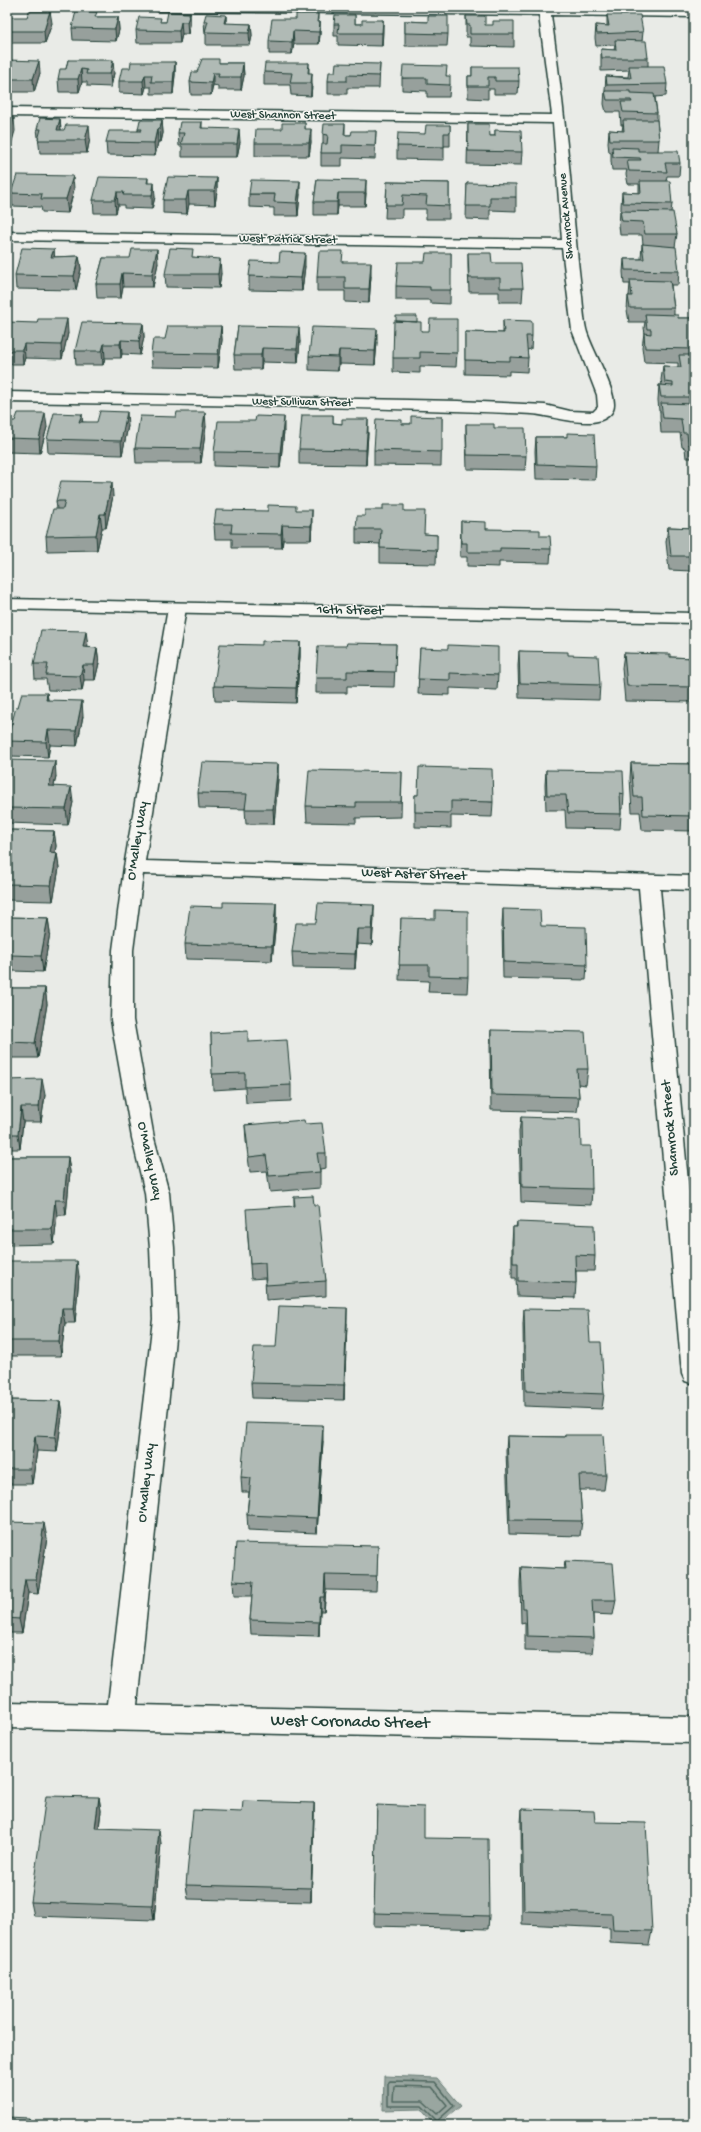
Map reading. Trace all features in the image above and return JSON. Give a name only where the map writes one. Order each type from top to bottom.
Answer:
[{"type":"street","points":[[158,7],[544,9],[694,13]]},
{"type":"street","name":"Shamrock Avenue","points":[[544,9],[559,119],[569,244],[579,330],[606,395],[606,408],[597,418]]},
{"type":"street","name":"West Shannon Street","points":[[7,112],[559,119]]},
{"type":"street","name":"West Patrick Street","points":[[7,236],[569,244]]},
{"type":"street","name":"West Sullivan Street","points":[[7,397],[458,406],[545,410],[570,416],[597,418]]},
{"type":"street","name":"16th Street","points":[[7,604],[694,618]]},
{"type":"street","name":"O'Malley Way","points":[[122,1718],[165,1319],[162,1248],[157,1193],[143,1138],[122,1020],[123,950],[134,867],[177,608]]},
{"type":"street","name":"West Aster Street","points":[[134,867],[694,883]]},
{"type":"street","name":"Shamrock Street","points":[[649,882],[694,1374]]},
{"type":"street","name":"West Coronado Street","points":[[7,1715],[694,1730]]},
{"type":"water","points":[[384,2076],[437,2078],[461,2106],[438,2125],[434,2125],[421,2109],[383,2110]]},
{"type":"building","points":[[29,11],[50,11],[44,31],[7,31],[7,17],[27,17]]},
{"type":"building","points":[[76,11],[97,12],[95,17],[118,17],[115,29],[72,28]]},
{"type":"building","points":[[168,12],[190,13],[187,22],[181,22],[179,31],[136,30],[139,17],[161,18],[160,22],[166,22]]},
{"type":"building","points":[[206,14],[226,15],[224,23],[251,24],[249,33],[205,32],[208,21],[204,21]]},
{"type":"building","points":[[296,14],[318,14],[317,22],[320,22],[319,32],[293,31],[292,42],[269,41],[272,19],[296,19]]},
{"type":"building","points":[[335,15],[355,15],[355,24],[362,24],[362,20],[383,20],[382,33],[338,33],[339,24],[334,24]]},
{"type":"building","points":[[607,15],[640,15],[643,32],[597,34],[596,25],[609,26]]},
{"type":"building","points":[[428,16],[448,16],[448,34],[405,33],[405,21],[428,22]]},
{"type":"building","points":[[466,16],[485,16],[485,25],[493,25],[493,21],[514,21],[514,34],[470,34],[470,25],[467,25]]},
{"type":"building","points":[[615,40],[646,41],[648,58],[602,58],[601,49],[616,50]]},
{"type":"building","points":[[202,59],[219,59],[219,63],[243,63],[241,77],[218,77],[219,73],[213,73],[211,83],[190,82],[192,72],[197,72]]},
{"type":"building","points":[[7,60],[39,61],[33,79],[8,79],[10,74],[7,74]]},
{"type":"building","points":[[68,60],[113,60],[110,74],[86,74],[87,70],[81,69],[78,79],[58,79],[60,69],[66,69]]},
{"type":"building","points":[[131,62],[175,62],[173,82],[151,82],[152,75],[145,75],[143,81],[119,81],[122,68],[130,68]]},
{"type":"building","points":[[265,63],[309,63],[308,73],[312,73],[311,83],[290,83],[292,73],[264,72]]},
{"type":"building","points":[[336,63],[380,64],[379,76],[347,75],[347,81],[328,81],[329,72],[335,72]]},
{"type":"building","points":[[403,65],[447,66],[446,76],[450,76],[450,85],[427,84],[427,78],[402,78]]},
{"type":"building","points":[[629,66],[664,66],[667,84],[607,85],[606,76],[631,78]]},
{"type":"building","points":[[472,67],[518,67],[519,81],[495,81],[495,77],[488,77],[488,86],[468,86],[468,76],[472,76]]},
{"type":"building","points":[[605,91],[630,91],[630,93],[654,94],[657,113],[623,112],[621,102],[632,102],[631,100],[607,100]]},
{"type":"building","points":[[7,118],[14,118],[7,140]]},
{"type":"building","points":[[40,118],[60,119],[57,130],[64,130],[66,125],[89,125],[85,140],[38,140],[41,129],[37,129]]},
{"type":"building","points":[[140,120],[162,120],[160,129],[157,129],[154,143],[106,142],[109,131],[141,131],[142,129],[138,129]]},
{"type":"building","points":[[623,120],[657,120],[659,140],[610,140],[609,130],[624,131]]},
{"type":"building","points":[[180,122],[202,122],[201,128],[239,129],[237,144],[181,144],[184,133],[178,133]]},
{"type":"building","points":[[282,123],[305,123],[305,129],[311,129],[309,143],[255,143],[256,129],[282,129]]},
{"type":"building","points":[[324,124],[345,124],[344,135],[351,135],[352,131],[376,131],[375,146],[342,145],[342,153],[321,153],[322,144],[327,144],[328,135],[323,134]]},
{"type":"building","points":[[468,124],[489,124],[490,136],[495,136],[495,130],[521,131],[522,152],[468,151]]},
{"type":"building","points":[[426,125],[450,125],[450,133],[444,133],[444,147],[397,146],[398,133],[425,134]]},
{"type":"building","points":[[612,147],[638,148],[638,151],[678,151],[680,163],[665,163],[667,172],[629,171],[627,160],[641,160],[640,158],[613,157]]},
{"type":"building","points":[[17,175],[73,176],[66,199],[41,199],[42,194],[11,193]]},
{"type":"building","points":[[99,177],[148,178],[147,183],[154,183],[152,195],[123,195],[124,192],[117,192],[115,200],[93,200]]},
{"type":"building","points":[[168,177],[217,178],[214,191],[188,191],[186,200],[163,200]]},
{"type":"building","points":[[317,179],[366,180],[365,193],[338,193],[337,202],[314,202]]},
{"type":"building","points":[[251,180],[300,181],[297,203],[274,202],[275,194],[249,194]]},
{"type":"building","points":[[640,181],[670,181],[672,204],[623,203],[622,192],[641,193]]},
{"type":"building","points":[[387,182],[449,183],[449,206],[426,205],[427,196],[403,195],[402,205],[386,205]]},
{"type":"building","points":[[467,183],[516,184],[516,197],[490,197],[490,206],[466,206]]},
{"type":"building","points":[[620,211],[673,212],[677,234],[645,234],[643,222],[622,221]]},
{"type":"building","points":[[642,244],[676,247],[679,271],[625,270],[624,259],[644,259]]},
{"type":"building","points":[[22,248],[54,249],[51,257],[79,256],[74,276],[15,275]]},
{"type":"building","points":[[170,248],[193,249],[192,257],[220,259],[218,274],[165,274]]},
{"type":"building","points":[[132,249],[157,249],[152,274],[122,273],[120,284],[96,284],[103,258],[130,258]]},
{"type":"building","points":[[319,251],[343,251],[342,262],[371,262],[369,289],[345,289],[345,277],[317,277]]},
{"type":"building","points":[[280,252],[305,253],[301,278],[249,276],[251,261],[279,262]]},
{"type":"building","points":[[426,253],[451,253],[451,290],[430,290],[430,287],[396,286],[398,262],[425,262]]},
{"type":"building","points":[[468,253],[491,253],[492,263],[521,263],[523,288],[500,288],[500,278],[469,278]]},
{"type":"building","points":[[630,280],[670,281],[674,308],[630,308],[628,296],[632,296]]},
{"type":"building","points":[[645,314],[678,315],[678,318],[694,318],[694,349],[645,348],[644,333],[651,334],[651,329],[647,329]]},
{"type":"building","points":[[396,316],[417,316],[417,322],[396,321]]},
{"type":"building","points":[[38,319],[67,319],[61,345],[24,344],[22,350],[7,350],[7,322],[37,323]]},
{"type":"building","points":[[430,319],[457,319],[457,353],[420,352],[420,358],[393,358],[394,321],[421,322],[421,331],[429,331]]},
{"type":"building","points":[[503,320],[532,321],[532,336],[526,336],[528,358],[510,357],[510,361],[465,360],[465,332],[504,333]]},
{"type":"building","points":[[82,322],[143,323],[139,341],[121,340],[120,344],[104,344],[102,351],[75,351]]},
{"type":"building","points":[[168,326],[221,326],[218,354],[151,353],[153,339],[165,339]]},
{"type":"building","points":[[238,326],[299,327],[297,349],[262,348],[261,355],[234,355]]},
{"type":"building","points":[[312,327],[377,329],[375,351],[339,350],[338,357],[309,356]]},
{"type":"building","points":[[679,355],[694,355],[694,397],[661,397],[659,385],[673,386],[673,383],[665,382],[663,366],[681,367]]},
{"type":"building","points":[[661,403],[694,404],[694,444],[688,444],[687,433],[683,433],[681,419],[663,418]]},
{"type":"building","points":[[100,411],[127,412],[121,441],[47,439],[54,413],[82,414],[79,422],[97,422]]},
{"type":"building","points":[[177,412],[205,412],[200,449],[135,448],[140,416],[176,417]]},
{"type":"building","points":[[18,413],[45,413],[39,439],[7,438],[7,421],[15,421]]},
{"type":"building","points":[[302,415],[333,415],[333,423],[342,424],[342,419],[368,419],[366,450],[299,449]]},
{"type":"building","points":[[256,416],[284,417],[280,453],[214,452],[218,421],[255,421]]},
{"type":"building","points":[[411,416],[442,417],[442,452],[374,450],[376,419],[402,420],[402,424],[411,424]]},
{"type":"building","points":[[466,424],[494,424],[494,428],[525,428],[526,456],[467,455]]},
{"type":"building","points":[[567,433],[594,434],[596,466],[537,464],[536,437],[567,437]]},
{"type":"building","points":[[61,481],[112,482],[105,514],[100,514],[96,535],[46,536],[53,509],[63,509],[65,501],[56,501]]},
{"type":"building","points":[[268,505],[296,506],[296,510],[312,510],[311,526],[282,525],[281,534],[231,533],[232,524],[214,524],[216,510],[268,511]]},
{"type":"building","points":[[383,505],[404,505],[404,511],[425,511],[424,534],[437,535],[437,550],[380,548],[381,529],[356,529],[357,516],[365,516],[365,510],[383,510]]},
{"type":"building","points":[[461,521],[486,522],[486,529],[540,530],[540,536],[550,536],[551,549],[500,548],[500,552],[467,552],[467,543],[461,543]]},
{"type":"building","points":[[668,527],[694,528],[694,552],[692,552],[692,556],[671,556]]},
{"type":"building","points":[[41,630],[86,631],[83,647],[97,648],[94,665],[83,665],[80,676],[46,675],[48,664],[34,664]]},
{"type":"building","points":[[262,641],[300,642],[296,688],[214,686],[220,644],[262,645]]},
{"type":"building","points":[[347,643],[396,644],[395,672],[347,671],[347,678],[316,678],[318,646],[346,646]]},
{"type":"building","points":[[448,645],[498,647],[498,675],[450,673],[450,680],[418,679],[420,648],[448,649]]},
{"type":"building","points":[[519,651],[568,652],[568,655],[598,656],[600,685],[520,683]]},
{"type":"building","points":[[624,653],[670,654],[670,657],[694,658],[694,687],[627,686]]},
{"type":"building","points":[[22,693],[47,693],[46,700],[82,701],[76,731],[48,730],[46,742],[7,741],[16,707],[18,707]]},
{"type":"building","points":[[7,760],[55,761],[49,786],[71,787],[66,809],[7,808]]},
{"type":"building","points":[[202,762],[278,764],[273,809],[245,809],[247,794],[198,793]]},
{"type":"building","points":[[631,763],[694,764],[694,816],[643,815],[642,797],[634,797]]},
{"type":"building","points":[[419,767],[492,769],[493,802],[451,801],[451,813],[415,812],[415,795],[418,795]]},
{"type":"building","points":[[309,770],[402,772],[401,802],[356,802],[356,807],[306,806]]},
{"type":"building","points":[[546,770],[623,771],[624,794],[620,793],[621,814],[568,813],[566,795],[547,795]]},
{"type":"building","points":[[7,830],[54,831],[50,852],[57,853],[51,885],[7,884]]},
{"type":"building","points":[[223,902],[276,903],[272,946],[185,944],[190,906],[223,907]]},
{"type":"building","points":[[318,903],[374,905],[372,929],[357,929],[355,954],[292,952],[296,923],[316,923]]},
{"type":"building","points":[[503,909],[540,910],[541,926],[586,927],[587,965],[504,962]]},
{"type":"building","points":[[435,910],[468,911],[468,977],[429,976],[429,965],[399,965],[401,918],[435,919]]},
{"type":"building","points":[[7,917],[48,918],[41,956],[11,955],[8,969],[7,969]]},
{"type":"building","points":[[7,988],[45,988],[35,1043],[7,1042]]},
{"type":"building","points":[[491,1030],[585,1032],[588,1069],[577,1069],[579,1097],[492,1095]]},
{"type":"building","points":[[248,1031],[248,1042],[287,1040],[291,1085],[245,1087],[245,1073],[212,1074],[211,1033]]},
{"type":"building","points":[[42,1079],[39,1107],[21,1107],[18,1134],[7,1134],[7,1080]]},
{"type":"building","points":[[521,1117],[580,1119],[581,1146],[591,1146],[592,1189],[522,1187]]},
{"type":"building","points":[[304,1120],[305,1124],[322,1123],[326,1153],[317,1153],[320,1172],[269,1176],[266,1155],[249,1157],[245,1125]]},
{"type":"building","points":[[7,1157],[68,1157],[64,1200],[55,1200],[52,1229],[7,1229]]},
{"type":"building","points":[[313,1196],[314,1205],[318,1205],[326,1281],[266,1285],[265,1263],[250,1264],[246,1209],[295,1206],[294,1197]]},
{"type":"building","points":[[517,1222],[594,1225],[595,1256],[575,1255],[576,1283],[518,1281],[518,1263],[513,1263],[513,1227],[517,1227]]},
{"type":"building","points":[[7,1261],[77,1261],[73,1308],[62,1308],[59,1341],[7,1341]]},
{"type":"building","points":[[279,1306],[347,1308],[344,1385],[251,1383],[254,1347],[276,1347]]},
{"type":"building","points":[[524,1309],[588,1310],[590,1342],[601,1342],[604,1394],[526,1391]]},
{"type":"building","points":[[7,1400],[60,1401],[55,1437],[35,1436],[30,1469],[7,1469]]},
{"type":"building","points":[[246,1423],[323,1425],[317,1518],[247,1515],[251,1478],[241,1477]]},
{"type":"building","points":[[565,1435],[603,1435],[606,1475],[579,1475],[582,1521],[510,1520],[507,1436],[565,1437]]},
{"type":"building","points":[[7,1522],[44,1523],[36,1579],[25,1579],[19,1619],[7,1618]]},
{"type":"building","points":[[236,1543],[378,1546],[377,1576],[325,1575],[324,1597],[320,1597],[319,1622],[250,1620],[253,1582],[233,1581]]},
{"type":"building","points":[[565,1561],[613,1563],[616,1600],[592,1600],[594,1638],[527,1636],[526,1608],[523,1608],[521,1567],[566,1569]]},
{"type":"building","points":[[46,1796],[99,1797],[95,1828],[159,1830],[152,1906],[31,1902]]},
{"type":"building","points":[[243,1801],[314,1803],[311,1888],[186,1885],[193,1810],[242,1812]]},
{"type":"building","points":[[377,1805],[424,1807],[424,1838],[488,1839],[489,1916],[374,1913]]},
{"type":"building","points":[[522,1809],[594,1811],[595,1822],[646,1823],[652,1931],[613,1930],[612,1914],[524,1911]]},
{"type":"building","points":[[7,2117],[29,2118],[28,2125],[7,2125]]}]
